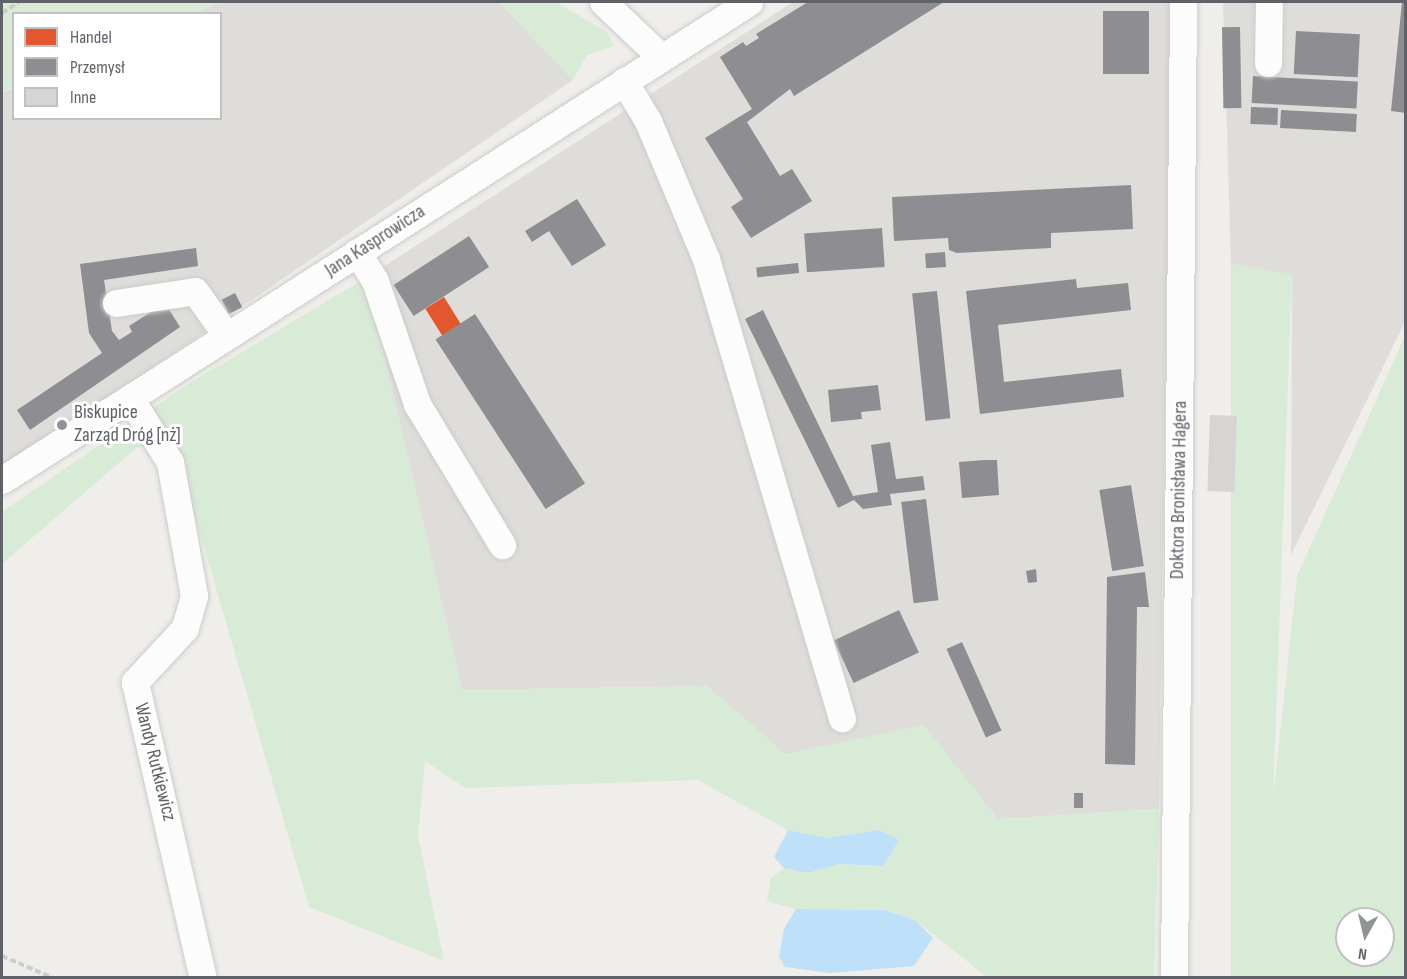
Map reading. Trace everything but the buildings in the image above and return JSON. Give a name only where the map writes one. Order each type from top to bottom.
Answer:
[{"type":"street","points":[[603,2],[661,57]]},
{"type":"street","name":"Jana Kasprowicza","points":[[4,473],[130,398],[749,2]]},
{"type":"street","name":"Doktora Bronisława Hagera","points":[[1174,978],[1183,2]]},
{"type":"street","points":[[1268,63],[1269,2]]},
{"type":"street","points":[[624,81],[648,121],[705,259],[842,718]]},
{"type":"street","points":[[357,252],[375,281],[417,404],[502,545]]},
{"type":"street","points":[[116,303],[195,291],[227,336]]},
{"type":"street","name":"Wandy Rutkiewicz","points":[[130,398],[170,462],[194,596],[185,628],[135,682],[203,978]]},
{"type":"path","points":[[2,13],[19,2]]},
{"type":"path","points":[[2,956],[52,978]]},
{"type":"shaded area","points":[[222,2],[499,2],[573,80],[2,471],[2,93],[12,89],[12,120],[222,120],[222,12],[197,12]]},
{"type":"shaded area","points":[[793,2],[1171,2],[1159,809],[998,819],[924,726],[785,754],[707,686],[462,690],[366,278]]},
{"type":"shaded area","points":[[1223,2],[1405,2],[1405,322],[1291,555],[1292,275],[1231,264]]},
{"type":"green space","points":[[2,2],[222,2],[197,12],[12,12],[12,88],[2,92]]},
{"type":"green space","points":[[499,2],[556,2],[607,32],[614,46],[587,55],[573,80]]},
{"type":"green space","points":[[1231,264],[1292,274],[1273,800],[1297,576],[1405,336],[1405,977],[1231,977]]},
{"type":"green space","points":[[366,278],[462,690],[707,686],[785,754],[924,725],[998,819],[1159,809],[1154,977],[987,977],[915,920],[884,910],[796,909],[767,901],[771,878],[784,868],[808,873],[839,864],[883,866],[880,830],[827,838],[788,830],[698,780],[465,788],[425,761],[418,836],[444,961],[309,907],[174,444],[136,448],[2,564],[2,512],[188,384]]},
{"type":"water","points":[[788,830],[827,838],[879,830],[899,840],[883,866],[839,864],[808,873],[784,868],[774,857]]},
{"type":"water","points":[[796,909],[884,910],[915,920],[933,938],[914,966],[830,973],[785,967],[779,957],[784,929]]},
{"type":"place","name":"Biskupice Zarząd Dróg [nż]","points":[[62,425]]}]
